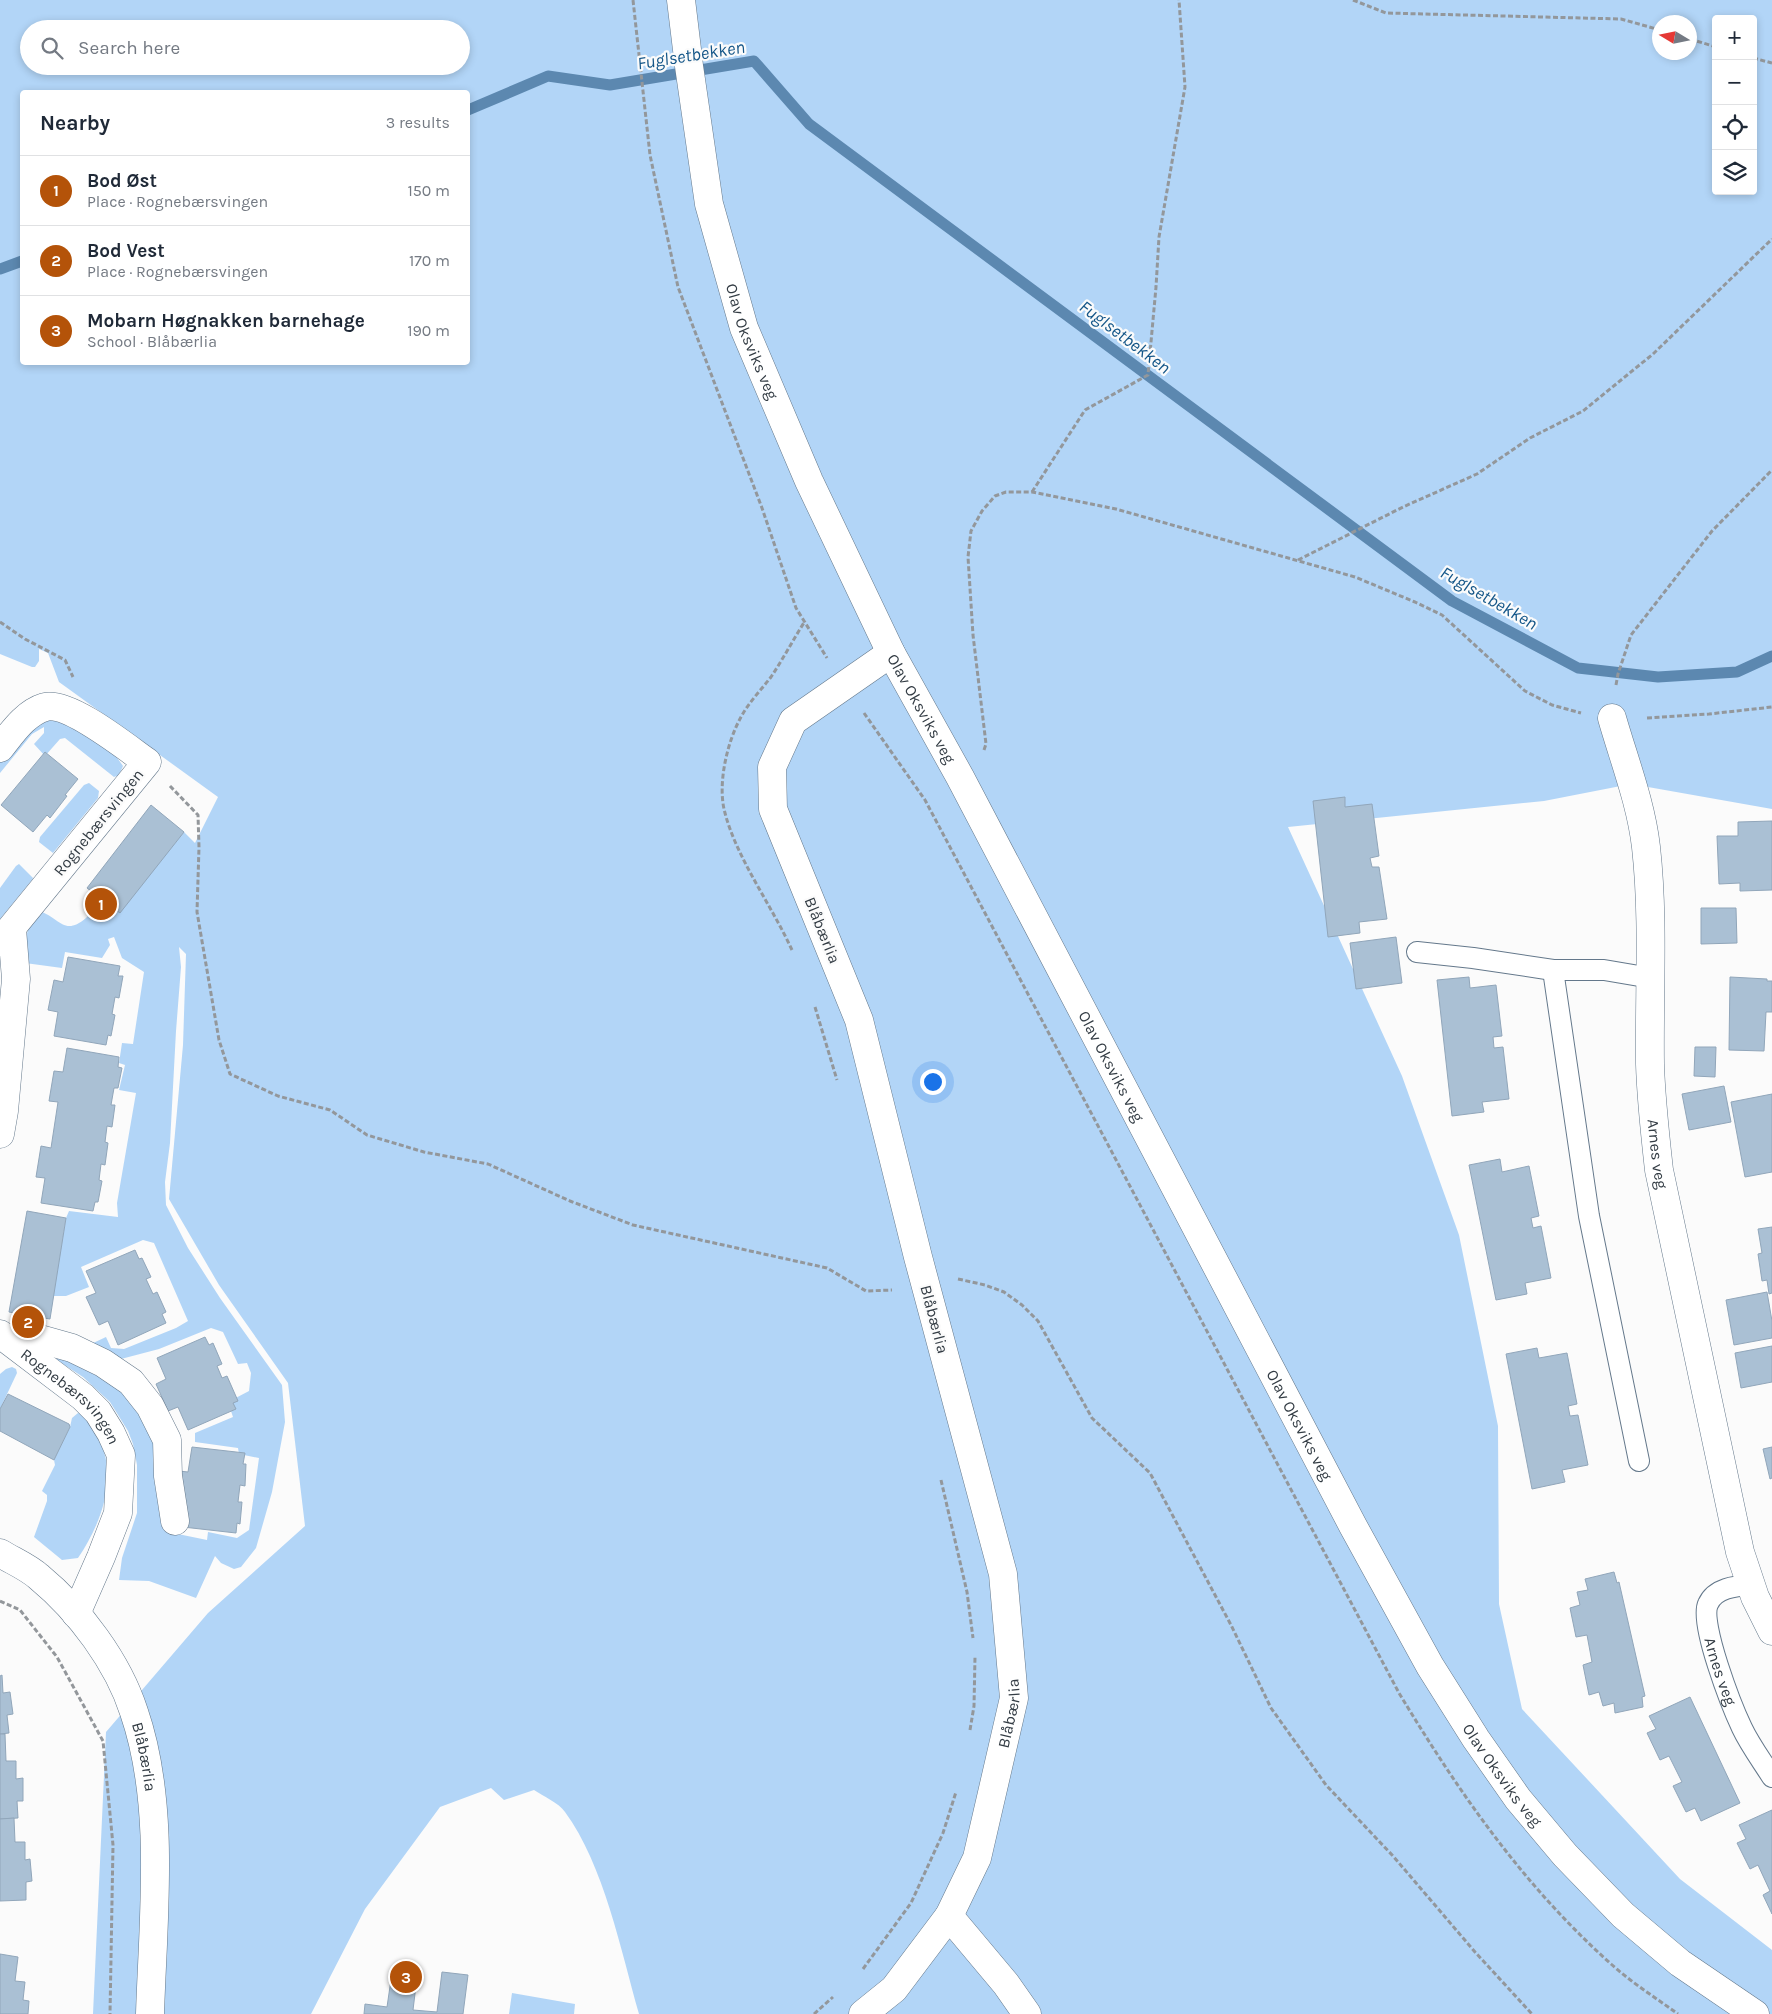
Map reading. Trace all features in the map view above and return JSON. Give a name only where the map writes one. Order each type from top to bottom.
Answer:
[{"type":"street","name":"Olav Oksviks veg","points":[[681,0],[709,204],[744,328],[809,481],[891,653],[960,777],[1353,1526],[1430,1666],[1476,1739],[1518,1798],[1559,1848],[1624,1915],[1680,1963],[1755,2014]]},
{"type":"street","name":"Blåbærlia","points":[[864,2014],[894,1989],[949,1916],[977,1858],[1014,1698],[1003,1574],[918,1257],[859,1020],[773,809],[772,767],[793,721],[891,653]]},
{"type":"street","name":"Rognebærsvingen","points":[[0,748],[29,715],[47,707],[63,710],[78,716],[146,762],[6,935],[16,979],[4,1111],[0,1134]]},
{"type":"street","name":"Arnes veg","points":[[1612,718],[1635,797],[1646,844],[1650,891],[1652,1104],[1660,1170],[1740,1552],[1755,1597],[1772,1631]]},
{"type":"street","name":"Rognebærsvingen","points":[[2,1336],[83,1397],[98,1412],[111,1433],[121,1455],[118,1513],[76,1614]]},
{"type":"street","points":[[2,1336],[40,1339],[72,1348],[104,1363],[131,1382],[150,1406],[167,1440],[168,1476],[175,1521]]},
{"type":"street","name":"Blåbærlia","points":[[0,1553],[38,1576],[76,1614],[110,1659],[134,1712],[149,1771],[155,1853],[150,2014]]},
{"type":"street","points":[[949,1916],[1006,1984],[1027,2014]]},
{"type":"lane","points":[[1417,952],[1553,970],[1604,970],[1651,978]]},
{"type":"lane","points":[[1553,970],[1588,1216],[1640,1461]]},
{"type":"lane","name":"Arnes veg","points":[[1751,1585],[1733,1586],[1721,1591],[1712,1597],[1707,1605],[1705,1615],[1708,1632],[1742,1729],[1772,1777]]},
{"type":"path","points":[[1032,492],[1085,410],[1148,376],[1159,238],[1185,88],[1179,0]]},
{"type":"path","points":[[1353,0],[1386,13],[1620,19],[1652,28]]},
{"type":"path","points":[[1697,41],[1712,46]]},
{"type":"path","points":[[1757,59],[1772,64]]},
{"type":"path","points":[[1297,560],[1403,507],[1477,474],[1530,438],[1583,411],[1653,354],[1772,239]]},
{"type":"path","points":[[1612,718],[1618,674],[1631,635],[1712,531],[1772,470]]},
{"type":"path","points":[[925,800],[960,777],[982,756],[986,744],[973,635],[968,557],[971,531],[982,511],[995,496],[1006,492],[1032,492],[1116,509],[1355,576],[1442,616],[1525,691],[1552,706],[1578,713],[1612,718],[1656,718],[1772,707]]},
{"type":"path","points":[[794,954],[732,831],[724,812],[723,789],[727,753],[741,716],[772,675],[805,621]]},
{"type":"path","points":[[0,622],[25,639],[65,660],[82,688],[84,700],[78,716]]},
{"type":"path","points":[[146,762],[198,814],[197,912],[220,1040],[230,1074],[278,1096],[330,1110],[367,1135],[424,1152],[488,1164],[570,1201],[633,1225],[827,1268],[866,1291],[893,1290]]},
{"type":"path","points":[[814,1004],[839,1086]]},
{"type":"path","points":[[918,1257],[933,1274],[985,1285],[1004,1292],[1022,1305],[1038,1321],[1092,1418],[1150,1474],[1277,1716],[1326,1785],[1393,1856],[1475,1952],[1532,2014]]},
{"type":"path","points":[[890,1280],[895,1299]]},
{"type":"path","points":[[940,1479],[967,1592],[974,1646]]},
{"type":"path","points":[[0,1601],[20,1610],[57,1657],[104,1741],[113,1845],[110,2014]]},
{"type":"path","points":[[970,1732],[974,1706],[975,1655]]},
{"type":"path","points":[[858,1974],[911,1903],[943,1833],[958,1786]]},
{"type":"path","points":[[814,2014],[838,1993]]},
{"type":"shaded area","points":[[0,0],[1772,0],[1772,809],[1631,784],[1544,801],[1288,827],[1402,1076],[1459,1235],[1498,1426],[1499,1604],[1522,1709],[1680,1879],[1772,1950],[1772,2014],[639,2014],[610,1909],[579,1833],[562,1809],[534,1790],[504,1800],[491,1788],[440,1807],[365,1909],[311,2014],[93,2014],[106,1732],[208,1613],[305,1526],[288,1383],[219,1285],[169,1199],[183,1045],[186,954],[179,947],[181,967],[170,1143],[165,1182],[166,1205],[188,1248],[220,1298],[282,1385],[285,1422],[272,1492],[256,1548],[241,1567],[234,1569],[221,1563],[215,1556],[196,1598],[149,1581],[119,1580],[122,1558],[137,1513],[137,1465],[133,1444],[128,1431],[110,1402],[83,1377],[52,1357],[54,1354],[119,1387],[154,1434],[173,1533],[207,1540],[208,1532],[237,1538],[249,1530],[259,1458],[239,1454],[238,1448],[195,1442],[195,1433],[233,1417],[228,1402],[249,1391],[251,1373],[247,1363],[238,1364],[223,1332],[211,1328],[159,1349],[121,1359],[91,1344],[106,1337],[111,1348],[124,1349],[176,1328],[188,1321],[154,1243],[143,1240],[81,1267],[89,1287],[66,1296],[53,1296],[66,1218],[69,1211],[118,1217],[117,1203],[136,1093],[119,1090],[125,1065],[119,1063],[122,1043],[133,1044],[144,972],[122,958],[114,937],[108,939],[110,945],[102,958],[65,952],[62,968],[25,963],[25,941],[32,915],[39,911],[67,926],[72,926],[86,918],[97,907],[106,914],[161,860],[184,832],[195,843],[218,797],[59,682],[48,653],[39,649],[39,661],[35,667],[0,654]]},
{"type":"shaded area","points":[[52,719],[64,720],[113,752],[123,766],[119,775],[114,777],[65,738],[60,739],[45,756],[34,744],[44,733],[44,727],[32,734],[0,773],[0,762],[29,726]]},
{"type":"shaded area","points":[[89,783],[99,791],[98,798],[53,853],[39,842],[40,837],[84,785]]},
{"type":"shaded area","points":[[19,864],[33,878],[0,919],[0,888]]},
{"type":"shaded area","points":[[12,1367],[16,1369],[17,1373],[0,1409],[0,1374]]},
{"type":"shaded area","points":[[78,1413],[85,1418],[103,1448],[107,1465],[106,1493],[98,1521],[78,1558],[62,1560],[34,1537],[47,1501],[47,1495],[42,1491],[55,1465],[54,1460],[70,1427],[72,1418]]},
{"type":"shaded area","points":[[512,1993],[575,2004],[574,2014],[509,2014]]},
{"type":"building","points":[[45,752],[78,779],[50,818],[47,815],[33,832],[1,805]]},
{"type":"building","points":[[1345,797],[1345,807],[1372,804],[1379,856],[1370,858],[1372,867],[1379,867],[1387,919],[1359,922],[1360,933],[1328,937],[1313,801]]},
{"type":"building","points":[[151,805],[184,832],[120,913],[87,888]]},
{"type":"building","points":[[1772,821],[1772,890],[1740,891],[1740,883],[1719,884],[1717,836],[1738,836],[1738,822]]},
{"type":"building","points":[[94,893],[112,907],[107,914],[89,901]]},
{"type":"building","points":[[1701,908],[1736,908],[1737,943],[1701,944]]},
{"type":"building","points":[[1396,937],[1402,983],[1356,989],[1350,943]]},
{"type":"building","points":[[68,957],[120,966],[118,976],[123,976],[119,998],[115,997],[112,1014],[115,1015],[111,1036],[108,1035],[106,1045],[54,1036],[58,1012],[48,1010],[54,980],[63,982]]},
{"type":"building","points":[[1469,977],[1470,988],[1496,985],[1502,1036],[1493,1037],[1494,1048],[1503,1047],[1509,1099],[1482,1102],[1484,1112],[1452,1116],[1437,980]]},
{"type":"building","points":[[1730,977],[1767,979],[1767,981],[1772,981],[1772,1012],[1766,1012],[1764,1051],[1729,1050]]},
{"type":"building","points":[[1695,1047],[1716,1047],[1715,1077],[1694,1076]]},
{"type":"building","points":[[67,1048],[119,1057],[118,1067],[122,1068],[118,1088],[114,1088],[111,1105],[115,1105],[112,1127],[107,1126],[105,1142],[108,1143],[105,1165],[101,1164],[99,1180],[102,1181],[98,1202],[95,1202],[93,1211],[41,1203],[45,1178],[36,1177],[41,1146],[51,1148],[58,1102],[49,1101],[54,1071],[63,1072]]},
{"type":"building","points":[[1724,1086],[1731,1122],[1689,1130],[1682,1094]]},
{"type":"building","points":[[1772,1094],[1772,1172],[1745,1177],[1731,1102]]},
{"type":"building","points":[[1500,1159],[1502,1172],[1529,1166],[1539,1216],[1531,1218],[1533,1228],[1541,1226],[1551,1278],[1525,1283],[1527,1294],[1496,1300],[1469,1165]]},
{"type":"building","points":[[27,1211],[66,1218],[50,1319],[9,1312]]},
{"type":"building","points":[[1772,1227],[1772,1293],[1769,1294],[1767,1280],[1762,1281],[1758,1254],[1762,1253],[1758,1229]]},
{"type":"building","points":[[135,1250],[139,1259],[142,1258],[151,1277],[146,1279],[153,1294],[157,1292],[166,1312],[162,1314],[166,1323],[118,1345],[108,1321],[99,1325],[86,1297],[96,1293],[86,1271]]},
{"type":"building","points":[[1767,1292],[1772,1321],[1772,1338],[1734,1345],[1726,1300]]},
{"type":"building","points":[[19,1314],[40,1317],[38,1330],[17,1326]]},
{"type":"building","points":[[205,1337],[209,1345],[213,1343],[222,1364],[217,1366],[222,1378],[227,1376],[238,1401],[233,1403],[236,1409],[188,1430],[178,1407],[168,1411],[156,1384],[166,1379],[157,1358]]},
{"type":"building","points":[[1772,1346],[1772,1382],[1741,1388],[1735,1353]]},
{"type":"building","points":[[1537,1348],[1539,1358],[1567,1353],[1577,1404],[1568,1406],[1570,1416],[1578,1415],[1588,1465],[1562,1470],[1565,1482],[1532,1489],[1506,1354]]},
{"type":"building","points":[[8,1394],[69,1424],[70,1427],[54,1460],[0,1431],[0,1409]]},
{"type":"building","points":[[192,1447],[245,1453],[243,1464],[246,1464],[245,1486],[240,1485],[238,1502],[242,1502],[240,1524],[237,1523],[236,1533],[183,1527],[179,1471],[188,1472]]},
{"type":"building","points":[[1772,1447],[1772,1478],[1770,1479],[1763,1449]]},
{"type":"building","points":[[1614,1572],[1617,1583],[1619,1582],[1645,1696],[1642,1697],[1643,1707],[1615,1713],[1614,1703],[1603,1706],[1599,1692],[1589,1695],[1583,1665],[1592,1662],[1587,1635],[1576,1637],[1570,1608],[1580,1605],[1577,1592],[1588,1590],[1585,1579]]},
{"type":"building","points":[[2,1675],[3,1693],[10,1692],[13,1714],[7,1715],[9,1733],[0,1734],[0,1676]]},
{"type":"building","points":[[1690,1697],[1740,1803],[1701,1821],[1695,1808],[1686,1812],[1673,1786],[1682,1782],[1669,1756],[1660,1760],[1647,1733],[1656,1729],[1649,1716]]},
{"type":"building","points":[[0,1734],[5,1734],[6,1761],[16,1761],[16,1779],[23,1778],[23,1801],[17,1801],[18,1818],[0,1819]]},
{"type":"building","points":[[1772,1810],[1772,1914],[1763,1895],[1770,1891],[1758,1865],[1750,1869],[1737,1843],[1746,1839],[1739,1825]]},
{"type":"building","points":[[14,1818],[15,1842],[25,1842],[25,1860],[30,1859],[32,1881],[26,1882],[26,1900],[0,1901],[0,1819]]},
{"type":"building","points":[[0,1954],[18,1957],[15,1981],[25,1982],[23,2000],[29,2001],[28,2014],[0,2014]]},
{"type":"building","points":[[393,1966],[418,1969],[413,2010],[437,2012],[442,1972],[468,1975],[463,2014],[364,2014],[365,2004],[387,2007]]},
{"type":"waterway","name":"Fuglsetbekken","points":[[470,109],[548,76],[610,85],[754,61],[809,124],[1452,601],[1578,668],[1658,677],[1737,672],[1772,656]]},
{"type":"waterway","name":"Fuglsetbekken","points":[[0,269],[20,262]]},
{"type":"place","name":"Bod Øst","points":[[101,904]]},
{"type":"place","name":"Bod Vest","points":[[28,1322]]},
{"type":"place","name":"Mobarn Høgnakken barnehage","points":[[406,1977]]}]
